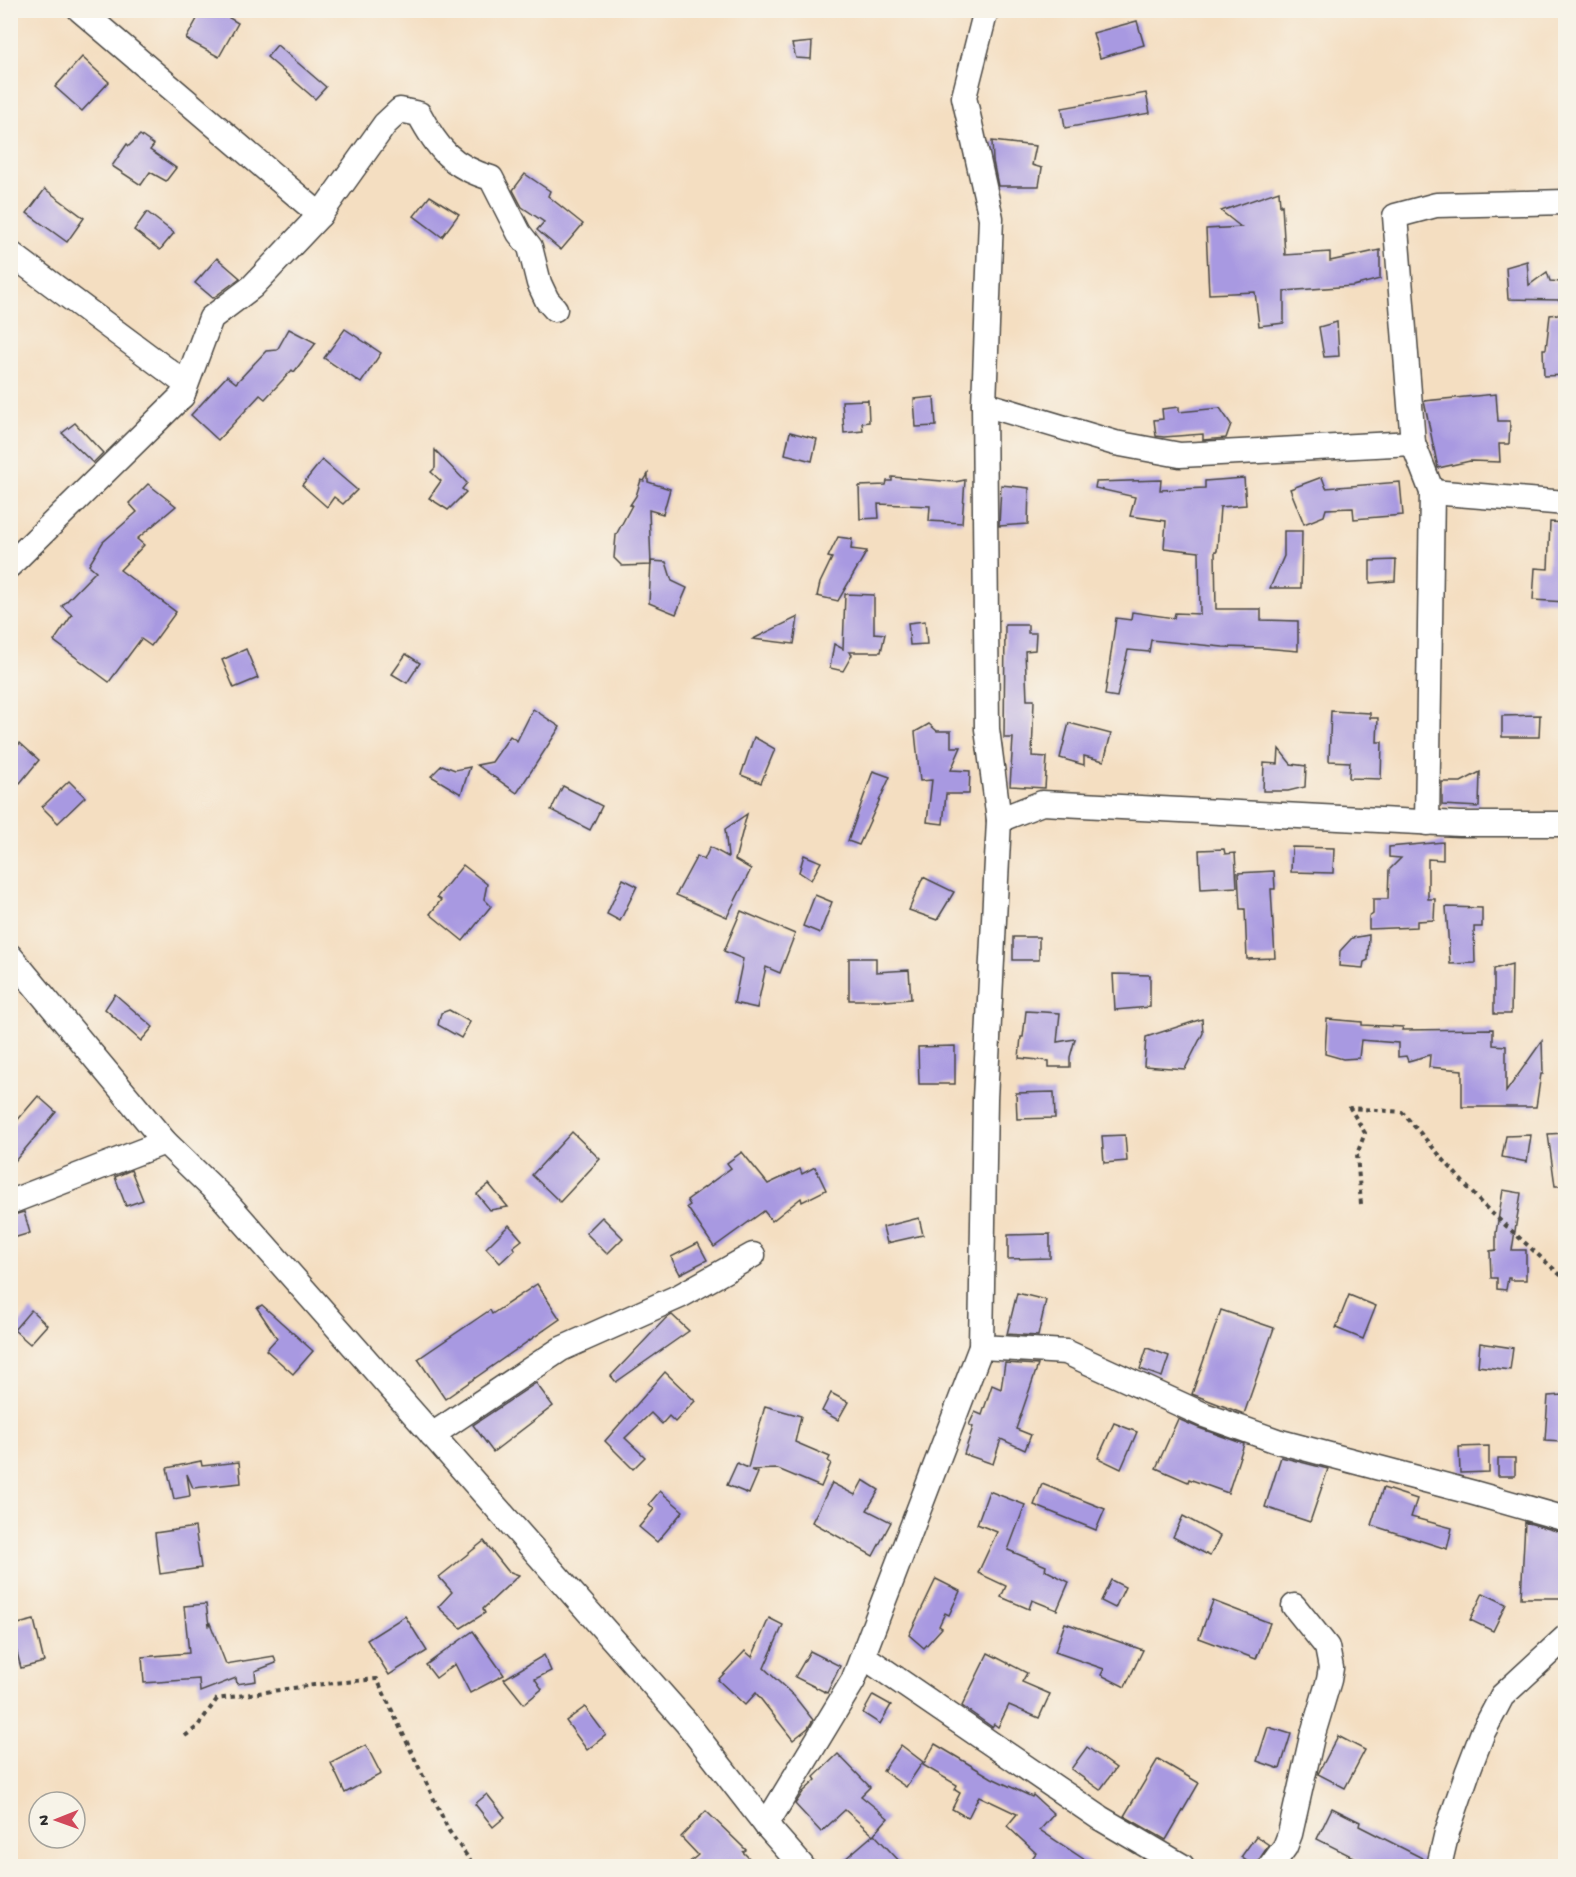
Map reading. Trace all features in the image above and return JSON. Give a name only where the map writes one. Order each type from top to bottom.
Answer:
[{"type":"street","points":[[80,10],[320,215]]},
{"type":"street","points":[[766,1825],[853,1681],[981,1347],[984,1099],[999,820],[987,729],[984,404],[992,218],[964,97],[986,10]]},
{"type":"street","points":[[10,565],[182,396],[211,318],[252,286],[320,215],[385,124],[400,110],[419,114],[429,133],[448,156],[472,172],[491,178],[519,233],[530,247],[539,283],[547,300],[555,309]]},
{"type":"street","points":[[1427,823],[1432,492],[1413,443],[1395,216],[1436,205],[1566,202]]},
{"type":"street","points":[[10,254],[186,384],[182,396]]},
{"type":"street","points":[[984,404],[1115,443],[1180,454],[1413,443]]},
{"type":"street","points":[[1432,492],[1566,503]]},
{"type":"street","points":[[999,820],[1042,803],[1427,823],[1566,824]]},
{"type":"street","points":[[10,956],[165,1142],[222,1197],[686,1722],[766,1825],[802,1866]]},
{"type":"street","points":[[10,1202],[165,1142]]},
{"type":"street","points":[[432,1435],[561,1349],[680,1296],[753,1255]]},
{"type":"street","points":[[981,1347],[1066,1352],[1204,1415],[1277,1441],[1566,1520]]},
{"type":"street","points":[[1271,1866],[1286,1847],[1290,1834],[1312,1737],[1331,1668],[1327,1647],[1294,1606]]},
{"type":"street","points":[[1439,1866],[1447,1832],[1468,1771],[1483,1732],[1502,1696],[1566,1637]]},
{"type":"street","points":[[863,1656],[1100,1818],[1182,1866]]},
{"type":"path","points":[[1361,1204],[1357,1154],[1365,1133],[1350,1108],[1402,1112],[1482,1204],[1566,1280]]},
{"type":"path","points":[[185,1736],[197,1727],[217,1699],[377,1679],[449,1831],[474,1866]]},
{"type":"building","points":[[202,10],[216,10],[238,23],[219,57],[186,39]]},
{"type":"building","points":[[1137,21],[1144,45],[1100,58],[1093,33]]},
{"type":"building","points":[[812,42],[811,59],[796,58],[792,44]]},
{"type":"building","points":[[277,45],[326,87],[315,99],[267,57]]},
{"type":"building","points":[[82,57],[109,82],[82,111],[55,87]]},
{"type":"building","points":[[1146,93],[1150,113],[1065,128],[1062,108]]},
{"type":"building","points":[[140,135],[154,145],[150,150],[176,168],[166,181],[150,172],[141,185],[112,166],[127,144],[129,146]]},
{"type":"building","points":[[992,141],[1036,146],[1032,165],[1042,168],[1039,186],[998,186]]},
{"type":"building","points":[[525,174],[550,191],[548,196],[583,224],[561,250],[537,230],[544,222],[522,207],[513,190]]},
{"type":"building","points":[[45,189],[84,218],[67,242],[27,213]]},
{"type":"building","points":[[1279,191],[1285,255],[1330,252],[1330,261],[1380,250],[1380,279],[1353,286],[1284,291],[1284,323],[1259,326],[1255,292],[1209,294],[1206,229],[1241,227],[1221,211]]},
{"type":"building","points":[[430,196],[459,214],[442,237],[414,216]]},
{"type":"building","points":[[147,212],[174,233],[160,250],[134,230]]},
{"type":"building","points":[[217,258],[240,278],[213,298],[195,283]]},
{"type":"building","points":[[1527,261],[1529,285],[1547,272],[1550,281],[1562,282],[1561,300],[1508,299],[1506,267]]},
{"type":"building","points":[[1566,313],[1566,375],[1544,376],[1543,349],[1546,349],[1550,315]]},
{"type":"building","points":[[1337,322],[1339,356],[1324,357],[1319,327]]},
{"type":"building","points":[[289,329],[316,343],[294,372],[292,370],[265,399],[260,395],[218,440],[191,415],[227,376],[236,383],[266,351],[277,350]]},
{"type":"building","points":[[345,329],[381,353],[361,383],[324,358]]},
{"type":"building","points":[[1496,394],[1498,421],[1510,421],[1509,444],[1499,444],[1500,462],[1470,461],[1438,468],[1424,401]]},
{"type":"building","points":[[934,397],[936,426],[916,427],[914,399]]},
{"type":"building","points":[[868,400],[869,422],[862,423],[863,431],[844,433],[842,401]]},
{"type":"building","points":[[1179,407],[1179,412],[1220,408],[1231,424],[1226,438],[1203,440],[1203,434],[1156,436],[1154,420],[1163,419],[1162,409]]},
{"type":"building","points":[[75,423],[103,453],[93,463],[62,433]]},
{"type":"building","points":[[790,432],[817,439],[812,461],[785,454]]},
{"type":"building","points":[[435,450],[467,483],[462,489],[466,492],[448,510],[429,498],[441,481],[431,472],[435,468]]},
{"type":"building","points":[[322,460],[357,490],[343,504],[334,497],[327,507],[302,485]]},
{"type":"building","points":[[648,474],[648,482],[670,489],[663,514],[649,510],[651,565],[622,566],[614,558],[616,535],[632,505],[630,505],[636,496],[641,480],[644,481]]},
{"type":"building","points":[[892,477],[955,482],[965,480],[962,523],[929,521],[930,506],[878,504],[879,518],[860,519],[859,486],[886,485],[887,481],[892,481]]},
{"type":"building","points":[[1322,477],[1326,488],[1400,482],[1403,515],[1354,519],[1353,508],[1326,509],[1324,516],[1304,524],[1290,489]]},
{"type":"building","points":[[1244,478],[1246,505],[1220,507],[1217,551],[1215,551],[1216,609],[1261,609],[1261,620],[1298,621],[1298,651],[1151,640],[1149,652],[1128,650],[1117,697],[1105,695],[1116,618],[1131,620],[1132,612],[1174,618],[1175,613],[1200,614],[1199,552],[1164,548],[1166,521],[1130,516],[1135,497],[1095,488],[1096,482],[1161,480],[1160,490],[1205,488],[1205,481]]},
{"type":"building","points":[[148,484],[176,506],[137,539],[144,545],[120,570],[176,612],[151,646],[141,639],[109,682],[54,641],[72,615],[62,606],[96,571],[89,565],[103,542],[137,512],[129,503]]},
{"type":"building","points":[[1001,485],[1029,488],[1028,524],[999,526]]},
{"type":"building","points":[[1550,522],[1566,523],[1566,602],[1533,600],[1535,568],[1548,569]]},
{"type":"building","points":[[1284,531],[1302,531],[1301,588],[1270,588],[1284,556]]},
{"type":"building","points":[[838,537],[852,539],[851,549],[867,551],[838,601],[817,596],[820,583],[832,558],[828,557]]},
{"type":"building","points":[[1396,560],[1395,581],[1370,583],[1370,561]]},
{"type":"building","points":[[651,561],[666,562],[672,581],[687,588],[676,614],[649,603]]},
{"type":"building","points":[[845,594],[874,595],[874,633],[885,634],[881,652],[849,652],[852,655],[843,671],[830,668],[834,644],[843,649]]},
{"type":"building","points":[[798,617],[794,644],[753,639]]},
{"type":"building","points":[[925,621],[927,644],[910,645],[908,623]]},
{"type":"building","points":[[1005,625],[1028,625],[1028,633],[1036,633],[1035,650],[1025,651],[1027,700],[1034,700],[1032,756],[1047,757],[1045,788],[1010,786],[1013,738],[1004,738]]},
{"type":"building","points":[[246,649],[258,678],[234,688],[222,660]]},
{"type":"building","points":[[406,654],[420,663],[407,683],[392,674]]},
{"type":"building","points":[[533,709],[560,727],[517,793],[477,765],[492,762],[510,736],[517,741]]},
{"type":"building","points":[[1331,711],[1370,713],[1370,718],[1378,718],[1377,742],[1382,742],[1381,779],[1349,778],[1350,762],[1329,761]]},
{"type":"building","points":[[1540,715],[1539,737],[1502,737],[1502,716]]},
{"type":"building","points":[[1069,723],[1111,734],[1104,761],[1084,756],[1084,765],[1060,758]]},
{"type":"building","points":[[929,724],[937,731],[951,731],[951,747],[961,747],[951,770],[970,771],[969,794],[946,794],[943,824],[927,822],[932,780],[920,781],[915,732]]},
{"type":"building","points":[[754,737],[775,749],[761,783],[741,775]]},
{"type":"building","points":[[20,743],[39,760],[20,783],[10,776],[10,754]]},
{"type":"building","points":[[1279,749],[1291,764],[1306,766],[1305,787],[1288,791],[1263,791],[1264,763],[1278,764]]},
{"type":"building","points":[[442,765],[455,770],[470,767],[461,794],[431,776]]},
{"type":"building","points":[[873,771],[890,777],[859,845],[848,841]]},
{"type":"building","points":[[1480,772],[1479,807],[1442,805],[1442,782],[1461,782]]},
{"type":"building","points":[[69,781],[85,797],[58,823],[42,807]]},
{"type":"building","points":[[563,786],[602,806],[590,830],[551,810]]},
{"type":"building","points":[[747,814],[735,860],[751,869],[727,917],[676,895],[697,856],[704,860],[710,847],[728,857],[725,829]]},
{"type":"building","points":[[1443,842],[1443,860],[1428,859],[1428,899],[1435,899],[1434,920],[1417,921],[1417,927],[1369,929],[1369,917],[1373,914],[1373,899],[1388,899],[1389,870],[1401,858],[1389,857],[1389,847]]},
{"type":"building","points":[[1292,847],[1334,848],[1333,873],[1291,872]]},
{"type":"building","points":[[1224,849],[1225,854],[1235,853],[1237,887],[1201,889],[1199,850]]},
{"type":"building","points":[[804,855],[821,862],[811,880],[799,872]]},
{"type":"building","points":[[463,865],[487,884],[484,899],[491,906],[463,941],[430,914],[441,900],[437,897]]},
{"type":"building","points":[[1274,871],[1275,889],[1271,889],[1275,958],[1247,959],[1245,909],[1240,909],[1238,873]]},
{"type":"building","points":[[923,877],[954,892],[937,920],[909,910]]},
{"type":"building","points":[[623,879],[637,886],[620,921],[607,914]]},
{"type":"building","points":[[815,895],[832,902],[820,933],[803,926]]},
{"type":"building","points":[[1446,907],[1482,908],[1482,927],[1474,927],[1475,963],[1450,964]]},
{"type":"building","points":[[741,911],[795,934],[780,973],[766,967],[757,1008],[734,1003],[743,959],[724,951]]},
{"type":"building","points":[[1369,935],[1368,960],[1364,962],[1363,968],[1339,966],[1340,951],[1352,938]]},
{"type":"building","points":[[1013,937],[1039,937],[1039,960],[1013,960]]},
{"type":"building","points":[[849,958],[876,958],[876,972],[909,970],[911,999],[849,1000]]},
{"type":"building","points":[[1512,964],[1511,1014],[1494,1014],[1494,969]]},
{"type":"building","points":[[1113,974],[1150,975],[1150,1007],[1115,1010]]},
{"type":"building","points":[[115,994],[153,1027],[141,1041],[105,1009]]},
{"type":"building","points":[[449,1010],[470,1022],[461,1038],[438,1025],[441,1013]]},
{"type":"building","points":[[1026,1011],[1060,1013],[1057,1042],[1075,1039],[1070,1067],[1049,1067],[1049,1061],[1019,1058]]},
{"type":"building","points":[[1202,1019],[1203,1033],[1185,1069],[1144,1066],[1146,1037]]},
{"type":"building","points":[[1327,1019],[1362,1022],[1362,1025],[1403,1027],[1402,1030],[1493,1029],[1493,1045],[1506,1046],[1506,1092],[1542,1041],[1543,1074],[1541,1074],[1536,1107],[1462,1107],[1462,1070],[1429,1067],[1430,1055],[1408,1061],[1406,1056],[1398,1057],[1398,1043],[1361,1040],[1359,1058],[1343,1059],[1325,1054]]},
{"type":"building","points":[[955,1046],[955,1084],[919,1084],[918,1047]]},
{"type":"building","points":[[1054,1092],[1055,1118],[1017,1119],[1016,1093]]},
{"type":"building","points":[[38,1096],[56,1112],[10,1167],[10,1129]]},
{"type":"building","points":[[572,1132],[600,1159],[560,1202],[532,1175]]},
{"type":"building","points":[[1566,1133],[1566,1186],[1555,1186],[1548,1134]]},
{"type":"building","points":[[1125,1135],[1127,1161],[1104,1163],[1102,1136]]},
{"type":"building","points":[[1531,1135],[1527,1162],[1502,1157],[1506,1136]]},
{"type":"building","points":[[742,1152],[768,1184],[800,1169],[802,1174],[815,1167],[826,1190],[802,1202],[801,1198],[772,1221],[764,1211],[714,1247],[687,1207],[690,1205],[687,1200],[731,1168],[727,1163]]},
{"type":"building","points":[[131,1170],[143,1200],[126,1206],[115,1177]]},
{"type":"building","points":[[489,1184],[508,1207],[490,1210],[477,1194]]},
{"type":"building","points":[[1503,1190],[1521,1193],[1512,1250],[1526,1250],[1526,1280],[1508,1278],[1506,1290],[1497,1289],[1497,1278],[1491,1278],[1490,1251],[1496,1250],[1496,1233]]},
{"type":"building","points":[[24,1212],[30,1233],[10,1239],[10,1216]]},
{"type":"building","points":[[602,1217],[623,1238],[607,1254],[586,1233]]},
{"type":"building","points":[[919,1218],[923,1235],[887,1243],[883,1227]]},
{"type":"building","points":[[509,1225],[522,1240],[500,1263],[486,1248]]},
{"type":"building","points":[[1050,1234],[1050,1258],[1008,1259],[1008,1235]]},
{"type":"building","points":[[698,1243],[707,1260],[680,1274],[671,1257]]},
{"type":"building","points":[[537,1284],[560,1319],[445,1399],[418,1359],[490,1310],[492,1314]]},
{"type":"building","points":[[1017,1293],[1046,1300],[1038,1336],[1007,1334]]},
{"type":"building","points":[[1349,1295],[1376,1306],[1363,1339],[1336,1328]]},
{"type":"building","points":[[262,1305],[313,1351],[293,1374],[266,1350],[277,1338],[257,1308]]},
{"type":"building","points":[[31,1310],[47,1325],[30,1344],[14,1330]]},
{"type":"building","points":[[1221,1310],[1274,1328],[1244,1414],[1192,1394]]},
{"type":"building","points":[[672,1315],[689,1331],[616,1382],[611,1376],[666,1318]]},
{"type":"building","points":[[1480,1343],[1513,1348],[1510,1370],[1478,1366]]},
{"type":"building","points":[[1147,1348],[1169,1356],[1162,1377],[1140,1369]]},
{"type":"building","points":[[1005,1363],[1038,1365],[1016,1429],[1031,1435],[1025,1450],[1001,1439],[993,1464],[964,1454],[973,1427],[969,1425],[975,1412],[982,1415],[992,1385],[1001,1389]]},
{"type":"building","points":[[665,1372],[695,1401],[675,1422],[669,1416],[662,1424],[651,1413],[625,1438],[645,1457],[633,1469],[605,1441]]},
{"type":"building","points":[[536,1383],[553,1406],[493,1452],[473,1425]]},
{"type":"building","points":[[831,1393],[848,1402],[838,1420],[822,1411]]},
{"type":"building","points":[[1564,1395],[1563,1442],[1545,1441],[1548,1396]]},
{"type":"building","points":[[765,1406],[801,1416],[795,1442],[830,1457],[828,1461],[831,1463],[821,1487],[778,1469],[751,1470],[758,1473],[749,1494],[727,1485],[737,1463],[748,1468]]},
{"type":"building","points":[[1178,1419],[1244,1444],[1228,1493],[1189,1479],[1188,1482],[1156,1468]]},
{"type":"building","points":[[1114,1423],[1137,1432],[1121,1469],[1098,1458]]},
{"type":"building","points":[[1489,1446],[1489,1472],[1460,1473],[1459,1447]]},
{"type":"building","points":[[1281,1457],[1328,1469],[1310,1522],[1265,1507]]},
{"type":"building","points":[[1498,1458],[1515,1458],[1515,1476],[1498,1476]]},
{"type":"building","points":[[201,1461],[202,1466],[239,1462],[241,1483],[193,1488],[187,1474],[190,1496],[174,1499],[167,1468]]},
{"type":"building","points":[[863,1480],[879,1490],[867,1510],[891,1522],[873,1556],[812,1522],[832,1483],[855,1495]]},
{"type":"building","points":[[1042,1484],[1105,1509],[1096,1530],[1034,1505]]},
{"type":"building","points":[[1383,1488],[1417,1499],[1411,1517],[1452,1528],[1447,1549],[1371,1525]]},
{"type":"building","points":[[660,1491],[683,1511],[657,1542],[639,1527],[654,1509],[649,1504]]},
{"type":"building","points":[[989,1491],[1025,1505],[1008,1550],[1046,1566],[1045,1570],[1069,1582],[1057,1610],[1032,1600],[1029,1609],[1001,1597],[1006,1586],[978,1573],[997,1532],[977,1524]]},
{"type":"building","points":[[1183,1516],[1220,1536],[1210,1556],[1173,1537]]},
{"type":"building","points":[[1525,1522],[1566,1534],[1566,1598],[1521,1598]]},
{"type":"building","points":[[195,1527],[201,1568],[160,1574],[155,1533]]},
{"type":"building","points":[[484,1541],[508,1571],[519,1575],[483,1609],[485,1613],[461,1628],[438,1607],[452,1592],[439,1577]]},
{"type":"building","points":[[936,1579],[960,1591],[949,1615],[945,1613],[939,1626],[942,1628],[924,1648],[909,1635]]},
{"type":"building","points":[[1111,1580],[1125,1587],[1115,1608],[1101,1601]]},
{"type":"building","points":[[1483,1593],[1506,1604],[1493,1631],[1470,1620]]},
{"type":"building","points":[[1213,1601],[1270,1623],[1256,1659],[1199,1638]]},
{"type":"building","points":[[206,1604],[209,1625],[210,1623],[226,1664],[274,1656],[276,1663],[255,1671],[256,1681],[237,1684],[236,1678],[200,1692],[199,1679],[144,1683],[142,1657],[189,1653],[184,1606]]},
{"type":"building","points":[[405,1616],[427,1651],[389,1675],[367,1640]]},
{"type":"building","points":[[769,1618],[783,1625],[764,1668],[794,1696],[813,1720],[808,1728],[793,1740],[756,1693],[745,1705],[718,1680],[745,1651],[752,1657]]},
{"type":"building","points":[[34,1620],[44,1662],[21,1668],[10,1626]]},
{"type":"building","points":[[1065,1623],[1143,1650],[1125,1687],[1101,1675],[1104,1669],[1055,1652]]},
{"type":"building","points":[[473,1631],[504,1675],[470,1693],[455,1664],[436,1678],[426,1665]]},
{"type":"building","points":[[810,1651],[840,1666],[827,1693],[795,1677]]},
{"type":"building","points":[[988,1653],[1027,1673],[1022,1682],[1050,1694],[1039,1718],[1009,1705],[998,1727],[994,1724],[992,1727],[962,1706]]},
{"type":"building","points":[[544,1655],[551,1671],[535,1679],[542,1689],[524,1704],[504,1679]]},
{"type":"building","points":[[873,1695],[891,1705],[880,1724],[863,1713]]},
{"type":"building","points":[[585,1707],[606,1735],[587,1750],[566,1721]]},
{"type":"building","points":[[1268,1727],[1291,1734],[1280,1769],[1257,1761]]},
{"type":"building","points":[[1338,1736],[1365,1750],[1345,1788],[1318,1774]]},
{"type":"building","points":[[935,1744],[992,1778],[1032,1797],[1033,1795],[1054,1814],[1040,1830],[1094,1866],[1041,1866],[1031,1860],[1036,1853],[1007,1826],[1017,1814],[979,1796],[968,1818],[952,1809],[960,1793],[955,1790],[957,1785],[923,1765]]},
{"type":"building","points":[[366,1745],[381,1774],[345,1793],[331,1763]]},
{"type":"building","points":[[901,1745],[923,1762],[906,1787],[883,1771]]},
{"type":"building","points":[[1087,1747],[1116,1768],[1100,1790],[1071,1769]]},
{"type":"building","points":[[838,1754],[870,1787],[861,1796],[888,1818],[874,1834],[904,1866],[837,1866],[873,1835],[845,1810],[821,1832],[795,1804],[803,1792],[816,1780],[814,1777]]},
{"type":"building","points":[[1158,1759],[1199,1783],[1166,1840],[1124,1816]]},
{"type":"building","points":[[487,1794],[505,1817],[493,1827],[475,1804]]},
{"type":"building","points":[[1332,1808],[1360,1822],[1359,1826],[1426,1860],[1425,1866],[1360,1866],[1363,1862],[1317,1839]]},
{"type":"building","points":[[706,1811],[746,1850],[743,1852],[757,1866],[685,1866],[698,1855],[681,1837]]},
{"type":"building","points":[[1256,1836],[1269,1845],[1257,1866],[1254,1866],[1241,1857]]}]
